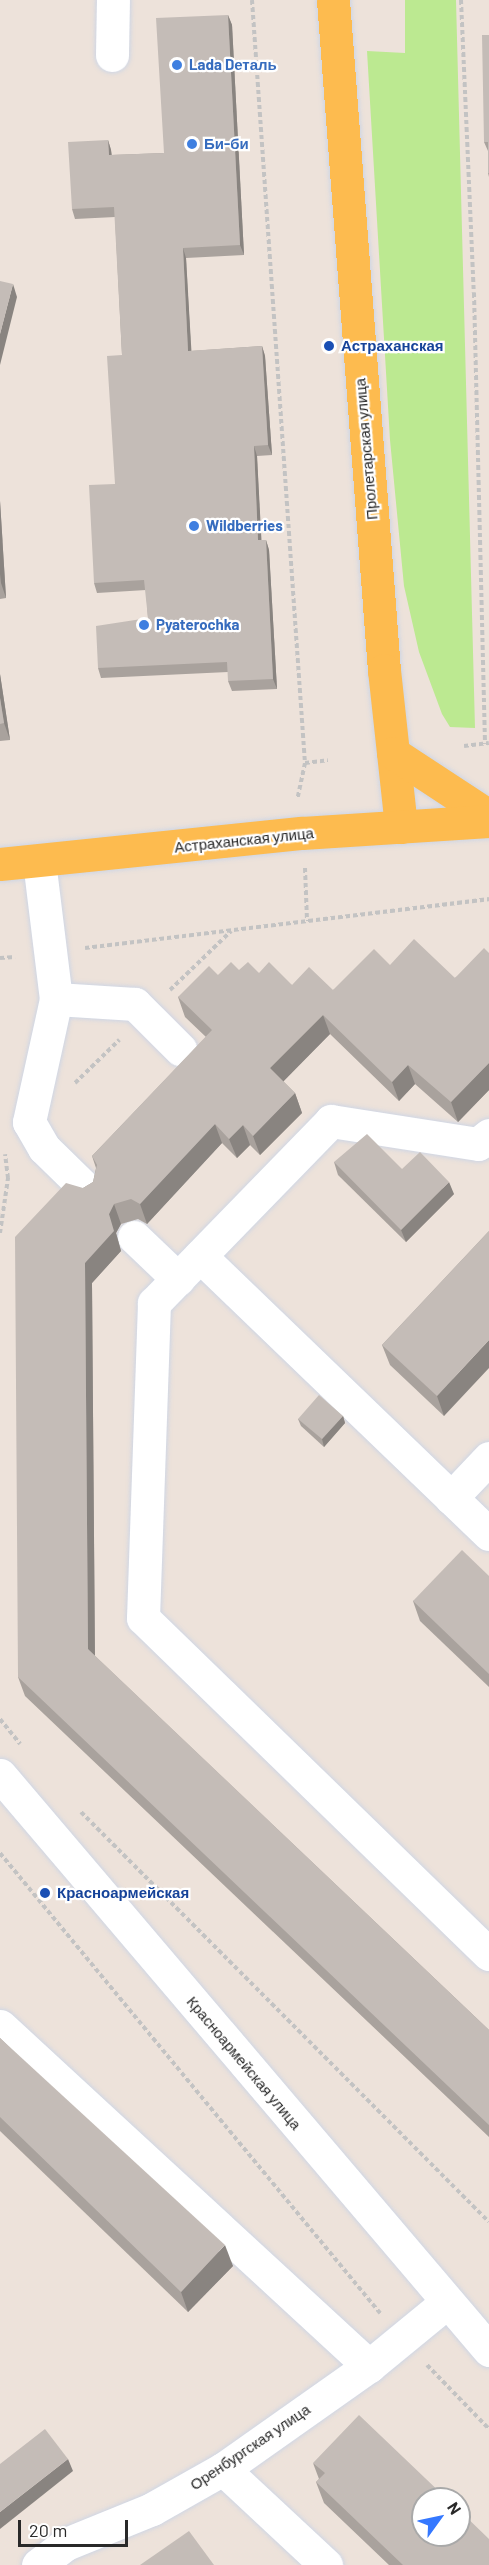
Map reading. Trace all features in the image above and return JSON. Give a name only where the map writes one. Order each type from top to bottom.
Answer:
[{"type":"main road","name":"Пролетарская улица","points":[[333,0],[393,753],[401,826]]},
{"type":"main road","points":[[393,753],[489,816]]},
{"type":"main road","name":"Астраханская улица","points":[[0,864],[401,826],[489,821]]},
{"type":"street","points":[[112,55],[113,0]]},
{"type":"street","points":[[39,861],[56,999],[29,1122],[44,1148],[86,1189]]},
{"type":"street","points":[[56,999],[135,1004],[180,1049]]},
{"type":"street","points":[[489,1135],[478,1144],[331,1120],[154,1304],[143,1618],[489,1954]]},
{"type":"street","points":[[134,1237],[189,1268],[489,1534]]},
{"type":"street","points":[[451,1498],[489,1458]]},
{"type":"street","name":"Красноармейская улица","points":[[0,1775],[447,2302],[487,2345]]},
{"type":"street","points":[[0,2026],[369,2366]]},
{"type":"street","name":"Оренбургская улица","points":[[38,2565],[66,2544],[152,2509],[224,2469],[369,2366],[400,2338],[447,2302]]},
{"type":"street","points":[[224,2469],[326,2565]]},
{"type":"path","points":[[252,0],[305,763],[298,797]]},
{"type":"path","points":[[461,0],[474,293],[487,743],[464,746]]},
{"type":"path","points":[[305,763],[328,760]]},
{"type":"path","points":[[305,868],[307,921]]},
{"type":"path","points":[[0,958],[489,899]]},
{"type":"path","points":[[73,1085],[232,930]]},
{"type":"path","points":[[0,1233],[8,1178],[3,1146]]},
{"type":"path","points":[[0,1719],[22,1747]]},
{"type":"path","points":[[78,1809],[489,2222]]},
{"type":"path","points":[[0,1853],[400,2338],[489,2429]]},
{"type":"green space","points":[[405,0],[456,0],[475,728],[450,727],[442,714],[419,652],[404,586],[390,440],[367,51],[405,53]]},
{"type":"building","points":[[228,15],[240,245],[183,248],[188,351],[262,346],[268,445],[254,446],[258,540],[266,540],[273,679],[228,681],[227,662],[98,668],[96,626],[148,618],[144,580],[94,583],[89,485],[115,484],[107,356],[122,355],[114,207],[72,209],[68,142],[108,140],[109,155],[164,153],[156,18]]},
{"type":"building","points":[[482,35],[489,35],[489,173],[488,142],[484,142]]},
{"type":"building","points":[[0,281],[13,284],[0,334]]},
{"type":"building","points":[[0,698],[4,723],[0,724]]},
{"type":"building","points":[[414,939],[455,978],[484,948],[489,953],[489,1063],[451,1102],[408,1065],[392,1082],[323,1015],[270,1068],[295,1093],[253,1136],[243,1125],[229,1139],[215,1124],[140,1204],[131,1199],[114,1204],[109,1214],[114,1231],[85,1263],[88,1649],[489,2030],[489,2125],[18,1677],[15,1237],[66,1183],[83,1188],[93,1182],[97,1165],[92,1156],[212,1030],[178,997],[209,966],[218,975],[231,962],[239,970],[248,962],[259,973],[269,962],[292,985],[309,967],[333,990],[374,949],[390,965]]},
{"type":"building","points":[[367,1134],[402,1169],[420,1152],[449,1182],[401,1230],[334,1162]]},
{"type":"building","points":[[489,1231],[489,1340],[437,1396],[382,1345]]},
{"type":"building","points":[[319,1395],[343,1416],[322,1439],[298,1419]]},
{"type":"building","points":[[462,1550],[489,1576],[489,1674],[413,1601]]},
{"type":"building","points":[[0,2038],[225,2245],[181,2292],[0,2117]]},
{"type":"building","points":[[359,2415],[434,2487],[411,2487],[411,2547],[471,2547],[471,2522],[489,2539],[489,2565],[403,2565],[316,2482],[325,2473],[313,2463]]},
{"type":"building","points":[[45,2429],[68,2459],[0,2512],[0,2464]]},
{"type":"building","points":[[189,2531],[214,2565],[140,2565]]},
{"type":"place","name":"Lada Dеталь","points":[[177,65]]},
{"type":"place","name":"Би-би","points":[[192,144]]},
{"type":"place","name":"Астраханская","points":[[329,346]]},
{"type":"place","name":"Wildberries","points":[[194,526]]},
{"type":"place","name":"Pyaterochka","points":[[144,625]]},
{"type":"place","name":"Красноармейская","points":[[45,1893]]}]
